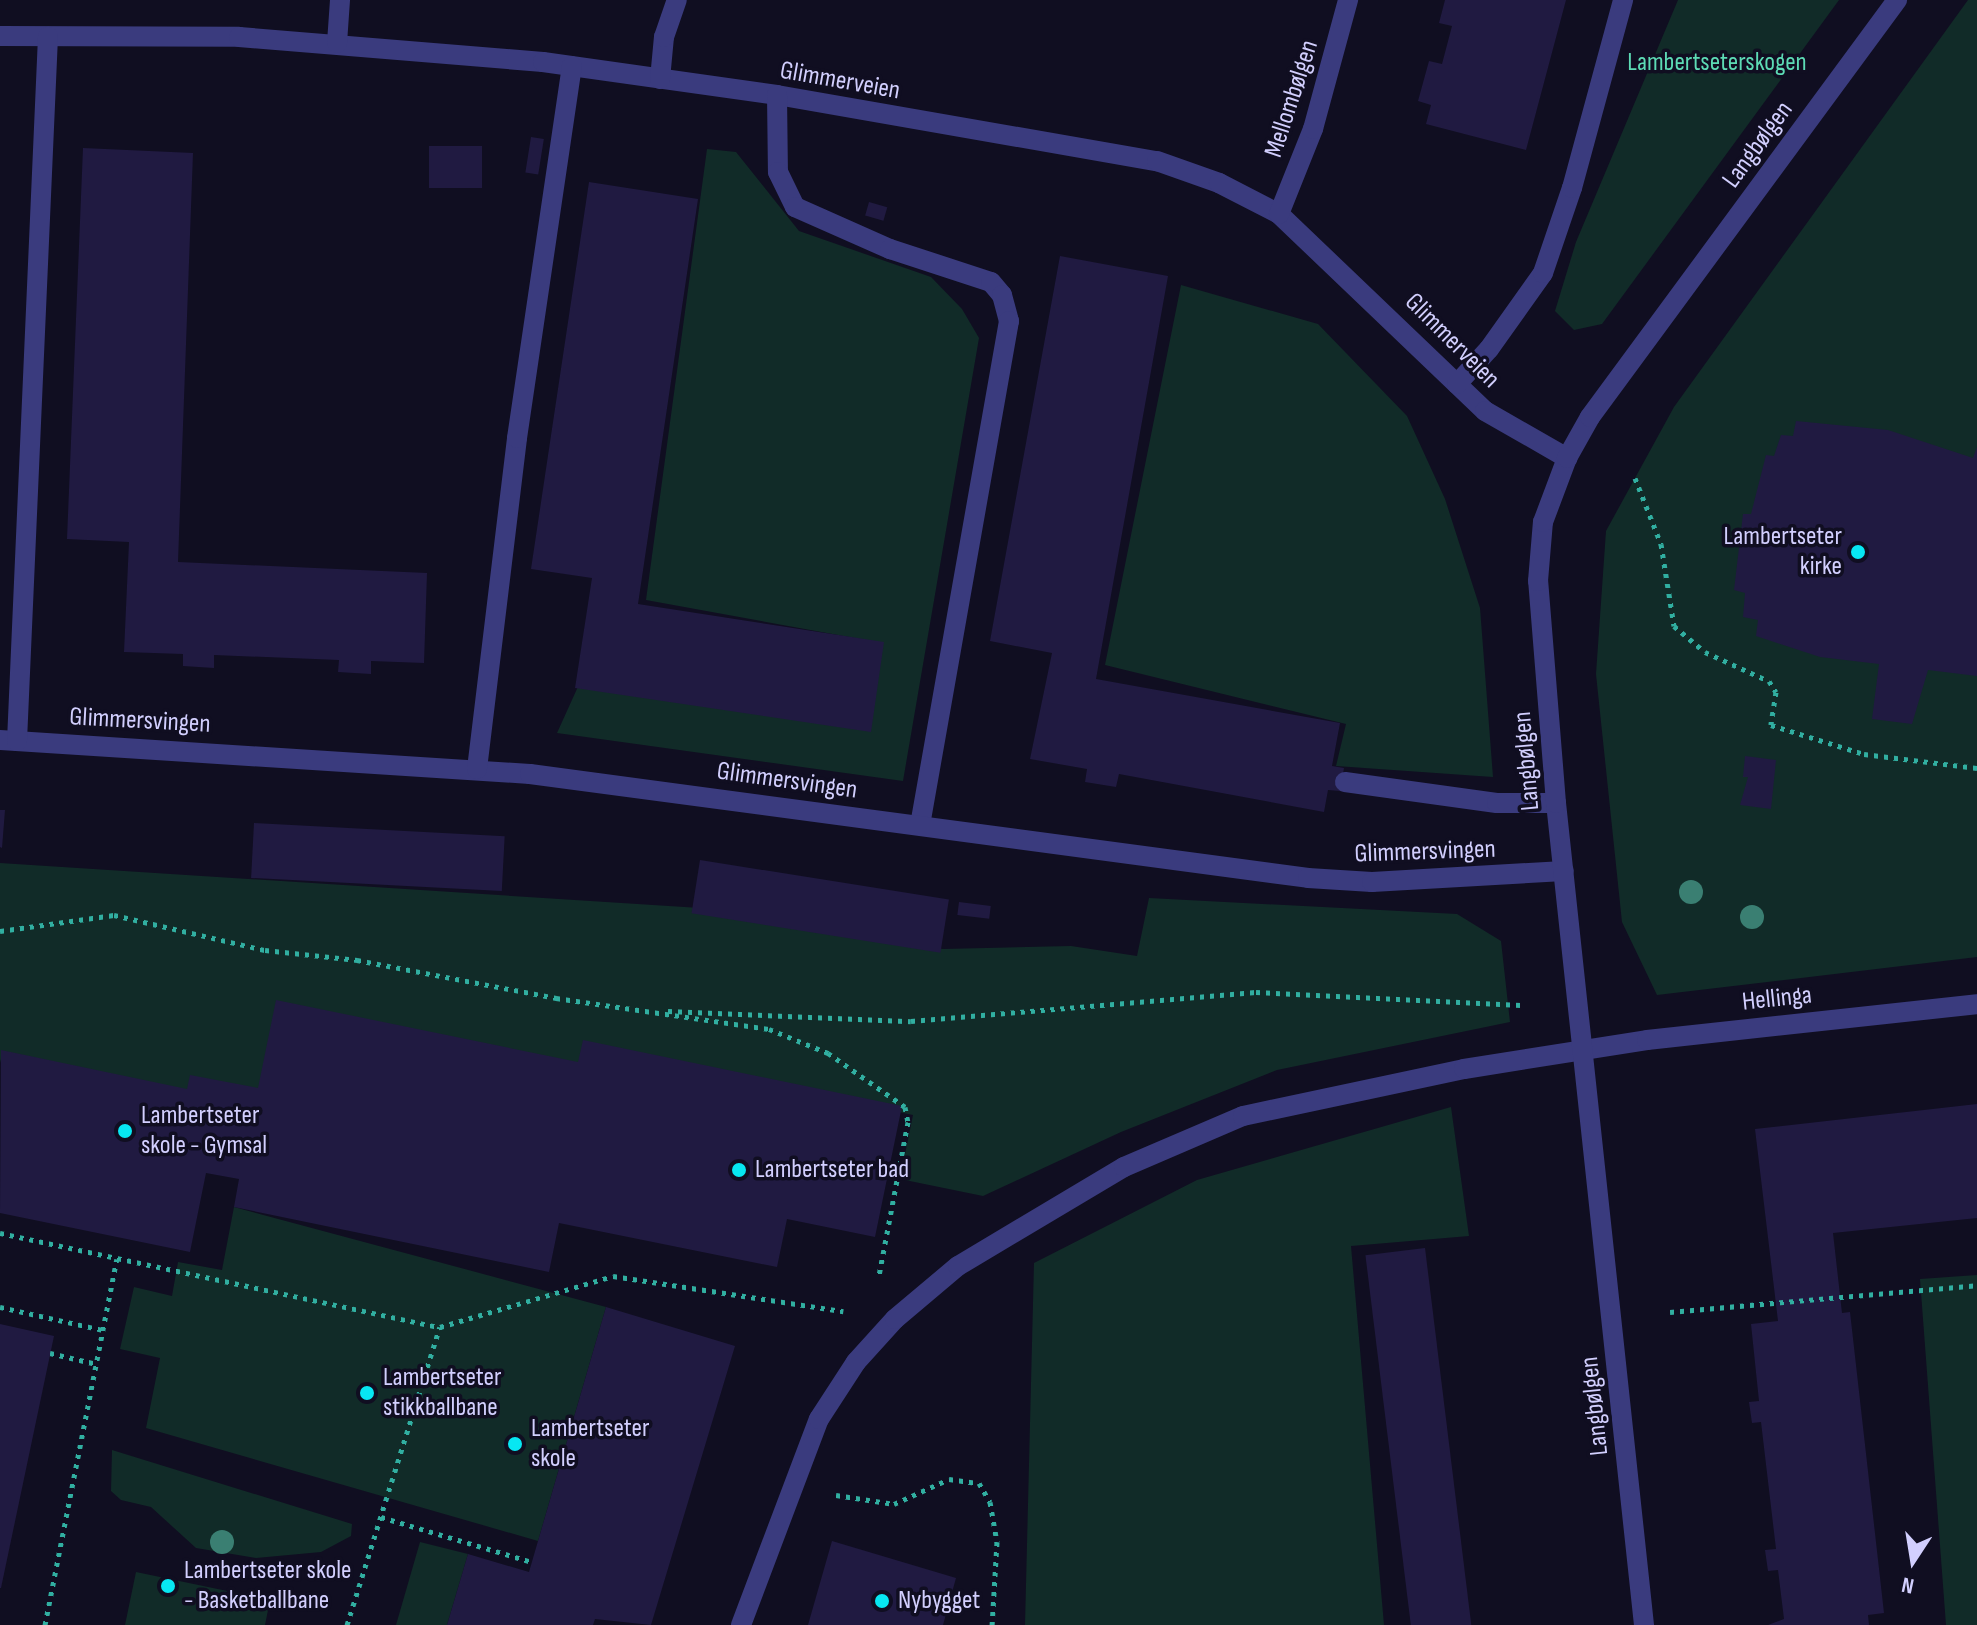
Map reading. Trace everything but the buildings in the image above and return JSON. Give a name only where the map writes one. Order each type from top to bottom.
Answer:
[{"type":"street","points":[[337,43],[340,0]]},
{"type":"street","points":[[660,79],[664,37],[677,0]]},
{"type":"street","name":"Mellombølgen","points":[[1279,214],[1313,129],[1348,0]]},
{"type":"street","points":[[1457,384],[1489,349],[1543,273],[1572,188],[1623,0]]},
{"type":"street","name":"Langbølgen","points":[[1644,1625],[1556,803],[1539,553],[1543,522],[1567,458],[1590,417],[1897,0]]},
{"type":"street","name":"Glimmerveien","points":[[0,36],[337,43],[572,66],[777,95],[1157,161],[1219,183],[1279,214],[1457,384],[1524,438],[1567,458]]},
{"type":"street","points":[[8,740],[48,37]]},
{"type":"street","points":[[477,769],[517,438],[572,66]]},
{"type":"street","points":[[777,95],[778,172],[795,207],[902,254],[991,282],[1002,295],[1009,321],[920,825]]},
{"type":"street","name":"Glimmersvingen","points":[[8,740],[477,769],[1308,878],[1372,882],[1564,871]]},
{"type":"street","points":[[1345,782],[1497,803],[1556,803]]},
{"type":"street","name":"Hellinga","points":[[741,1625],[819,1419],[856,1362],[895,1319],[958,1266],[1040,1215],[1183,1139],[1243,1116],[1379,1085],[1584,1051],[1977,1004]]},
{"type":"path","points":[[1635,478],[1661,544],[1674,626],[1705,652],[1769,681],[1776,692],[1771,725],[1864,754],[1977,768]]},
{"type":"path","points":[[0,931],[114,915],[265,950],[357,960],[640,1010],[769,1029],[828,1053],[905,1107],[908,1122],[872,1316]]},
{"type":"path","points":[[640,1010],[911,1021],[1256,992],[1521,1005]]},
{"type":"path","points":[[0,1233],[440,1327],[613,1276],[895,1319]]},
{"type":"path","points":[[45,1625],[117,1259]]},
{"type":"path","points":[[1670,1312],[1977,1285]]},
{"type":"path","points":[[0,1307],[103,1330]]},
{"type":"path","points":[[347,1625],[440,1327]]},
{"type":"path","points":[[50,1353],[97,1364]]},
{"type":"path","points":[[793,1482],[874,1505],[894,1504],[949,1479],[979,1483],[990,1502],[997,1542],[992,1625]]},
{"type":"path","points":[[381,1517],[532,1562]]},
{"type":"green space","name":"Lambertseterskogen","points":[[1678,0],[1839,0],[1602,324],[1574,330],[1555,311],[1576,242]]},
{"type":"green space","points":[[1968,0],[1977,0],[1977,957],[1657,995],[1622,922],[1596,674],[1606,531],[1674,407]]},
{"type":"green space","points":[[707,149],[736,152],[799,231],[931,277],[962,309],[979,338],[903,781],[557,733],[581,680],[882,643],[646,600]]},
{"type":"green space","points":[[1181,285],[1318,324],[1407,416],[1445,499],[1480,608],[1493,777],[1336,766],[1346,724],[1105,665]]},
{"type":"green space","points":[[0,863],[700,908],[943,949],[1071,946],[1137,956],[1149,898],[1457,914],[1501,941],[1510,1022],[1277,1070],[1121,1132],[983,1196],[900,1179],[913,1115],[589,1047],[584,1070],[262,1106],[3,1051],[0,1063]]},
{"type":"green space","points":[[1451,1107],[1469,1236],[1351,1246],[1384,1625],[1025,1625],[1034,1263],[1197,1180]]},
{"type":"green space","name":"Lambertseter stikkballbane","points":[[234,1207],[606,1307],[538,1541],[146,1428],[160,1358],[120,1349],[134,1287],[172,1296],[178,1262],[222,1270]]},
{"type":"green space","points":[[1977,1275],[1977,1625],[1946,1625],[1920,1279]]},
{"type":"green space","points":[[112,1450],[352,1524],[351,1536],[321,1552],[256,1558],[196,1548],[151,1507],[121,1500],[111,1491]]},
{"type":"green space","points":[[420,1542],[468,1554],[447,1625],[396,1625]]},
{"type":"green space","name":"Lambertseter skole - Basketballbane","points":[[136,1572],[270,1600],[265,1625],[125,1625]]},
{"type":"place","name":"Lambertseter kirke","points":[[1858,552]]},
{"type":"place","name":"Lambertseter skole - Gymsal","points":[[125,1131]]},
{"type":"place","name":"Lambertseter bad","points":[[739,1170]]},
{"type":"place","name":"Lambertseter stikkballbane","points":[[367,1393]]},
{"type":"place","name":"Lambertseter skole","points":[[515,1444]]},
{"type":"place","name":"Lambertseter skole - Basketballbane","points":[[168,1586]]},
{"type":"place","name":"Nybygget","points":[[882,1601]]}]
